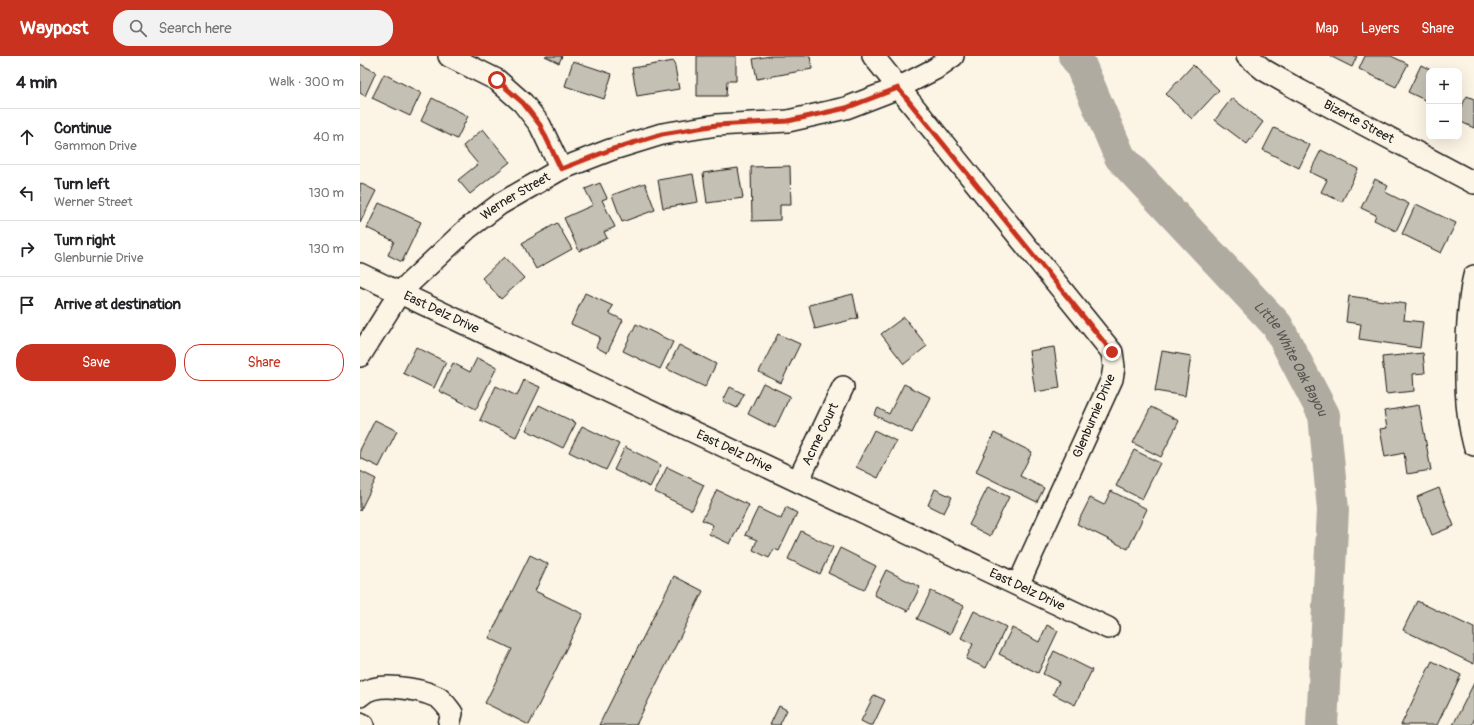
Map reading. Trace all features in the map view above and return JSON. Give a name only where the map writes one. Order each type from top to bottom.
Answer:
[{"type":"street","points":[[449,56],[497,80],[523,103],[540,125],[561,169]]},
{"type":"street","name":"Glenburnie Drive","points":[[873,56],[1112,352],[1114,367],[1112,379],[1018,585]]},
{"type":"street","name":"Werner Street","points":[[360,356],[400,292],[467,229],[500,204],[561,169],[610,150],[662,134],[717,125],[788,121],[846,108],[898,88],[935,69],[953,56]]},
{"type":"street","name":"Bizerte Street","points":[[1247,56],[1264,70],[1299,90],[1474,183]]},
{"type":"street","name":"East Delz Drive","points":[[360,274],[1108,628]]},
{"type":"street","points":[[1474,276],[1467,321],[1465,369],[1467,417],[1474,445]]},
{"type":"street","name":"Acme Court","points":[[798,481],[843,387]]},
{"type":"street","points":[[360,696],[362,693],[376,688],[403,688],[423,692],[439,698],[452,713],[449,725]]},
{"type":"building","points":[[545,56],[562,56],[559,63]]},
{"type":"building","points":[[697,56],[736,56],[736,81],[727,81],[726,96],[697,96]]},
{"type":"building","points":[[770,56],[810,56],[812,69],[757,79],[753,59]]},
{"type":"building","points":[[1330,56],[1357,56],[1352,67]]},
{"type":"building","points":[[1365,56],[1391,56],[1408,64],[1396,87],[1359,69]]},
{"type":"building","points":[[573,61],[612,74],[604,99],[565,86]]},
{"type":"building","points":[[674,61],[679,89],[637,96],[632,68]]},
{"type":"building","points":[[360,64],[376,72],[365,96],[360,93]]},
{"type":"building","points":[[1193,65],[1219,90],[1192,119],[1166,94]]},
{"type":"building","points":[[1421,65],[1427,68],[1426,101],[1408,92]]},
{"type":"building","points":[[384,74],[421,93],[410,116],[372,98]]},
{"type":"building","points":[[1467,96],[1474,99],[1474,128],[1462,122],[1462,105]]},
{"type":"building","points":[[432,98],[468,116],[457,139],[421,121]]},
{"type":"building","points":[[1232,98],[1263,122],[1247,144],[1215,120]]},
{"type":"building","points":[[1274,128],[1310,145],[1299,168],[1263,150]]},
{"type":"building","points":[[483,129],[510,162],[470,194],[458,180],[478,164],[463,146]]},
{"type":"building","points":[[1321,150],[1358,169],[1342,202],[1321,192],[1327,180],[1310,172]]},
{"type":"building","points":[[790,166],[791,205],[780,205],[780,220],[752,221],[751,167]]},
{"type":"building","points":[[738,168],[743,198],[707,203],[703,173]]},
{"type":"building","points":[[693,174],[698,202],[663,208],[658,180]]},
{"type":"building","points":[[1375,179],[1388,186],[1385,192],[1409,204],[1396,231],[1374,220],[1376,215],[1361,208]]},
{"type":"building","points":[[360,183],[376,191],[360,223]]},
{"type":"building","points":[[600,183],[607,198],[602,200],[615,227],[604,232],[607,238],[579,251],[564,218],[593,205],[585,189]]},
{"type":"building","points":[[645,183],[655,210],[622,222],[612,195]]},
{"type":"building","points":[[379,203],[421,222],[402,262],[388,255],[394,241],[367,228]]},
{"type":"building","points":[[1416,204],[1456,223],[1441,253],[1402,234]]},
{"type":"building","points":[[557,223],[572,249],[536,269],[522,243]]},
{"type":"building","points":[[504,257],[524,278],[501,299],[482,278]]},
{"type":"building","points":[[585,293],[613,306],[609,313],[623,320],[607,353],[596,347],[600,337],[571,324]]},
{"type":"building","points":[[853,294],[858,318],[815,329],[809,305]]},
{"type":"building","points":[[1349,296],[1406,304],[1404,320],[1423,322],[1420,348],[1359,339],[1361,324],[1346,322]]},
{"type":"building","points":[[904,317],[927,346],[904,364],[881,334]]},
{"type":"building","points":[[636,324],[673,342],[660,369],[623,351]]},
{"type":"building","points":[[778,334],[800,344],[781,383],[759,372]]},
{"type":"building","points":[[679,345],[716,364],[705,387],[667,369]]},
{"type":"building","points":[[416,347],[446,362],[434,388],[403,373]]},
{"type":"building","points":[[1054,347],[1060,388],[1035,392],[1029,351]]},
{"type":"building","points":[[1162,351],[1191,356],[1185,396],[1155,391]]},
{"type":"building","points":[[1423,353],[1425,373],[1413,374],[1414,391],[1386,394],[1382,357]]},
{"type":"building","points":[[477,358],[497,367],[476,409],[439,391],[453,363],[470,372]]},
{"type":"building","points":[[524,380],[540,387],[516,437],[480,420],[496,386],[517,396]]},
{"type":"building","points":[[763,383],[790,396],[775,428],[748,414]]},
{"type":"building","points":[[904,384],[930,397],[912,433],[874,415],[878,408],[889,414]]},
{"type":"building","points":[[730,387],[744,394],[737,408],[723,401]]},
{"type":"building","points":[[539,405],[576,423],[563,448],[526,430]]},
{"type":"building","points":[[1419,405],[1431,470],[1407,474],[1404,453],[1385,457],[1380,429],[1387,428],[1384,411]]},
{"type":"building","points":[[1151,407],[1179,421],[1161,457],[1133,443]]},
{"type":"building","points":[[375,420],[397,431],[379,467],[360,458],[360,450]]},
{"type":"building","points":[[582,426],[619,444],[606,470],[569,452]]},
{"type":"building","points":[[874,430],[896,441],[878,478],[856,467]]},
{"type":"building","points":[[994,433],[1032,452],[1020,476],[1044,488],[1037,502],[976,472]]},
{"type":"building","points":[[625,447],[661,465],[650,487],[614,470]]},
{"type":"building","points":[[1134,450],[1160,463],[1142,499],[1116,486]]},
{"type":"building","points":[[667,467],[704,485],[692,510],[655,492]]},
{"type":"building","points":[[360,471],[376,479],[360,511]]},
{"type":"building","points":[[988,487],[1009,497],[990,536],[969,525]]},
{"type":"building","points":[[1439,488],[1454,526],[1432,535],[1417,497]]},
{"type":"building","points":[[935,489],[952,497],[944,513],[928,505]]},
{"type":"building","points":[[717,490],[749,505],[730,544],[709,534],[713,525],[702,520]]},
{"type":"building","points":[[1111,491],[1147,509],[1128,549],[1077,524],[1090,498],[1104,505]]},
{"type":"building","points":[[786,507],[797,513],[779,551],[774,549],[769,558],[753,550],[757,540],[745,535],[758,508],[781,519]]},
{"type":"building","points":[[801,531],[833,547],[820,574],[788,559]]},
{"type":"building","points":[[840,548],[876,566],[864,590],[828,573]]},
{"type":"building","points":[[530,555],[548,564],[535,591],[583,614],[529,725],[485,703],[512,649],[489,638]]},
{"type":"building","points":[[886,570],[920,587],[908,611],[874,595]]},
{"type":"building","points":[[674,576],[703,591],[636,725],[599,725]]},
{"type":"building","points":[[931,591],[964,606],[950,634],[917,619]]},
{"type":"building","points":[[1417,601],[1474,628],[1474,664],[1403,630]]},
{"type":"building","points":[[974,611],[1006,627],[986,668],[966,659],[973,644],[961,638]]},
{"type":"building","points":[[1047,625],[1058,631],[1038,673],[999,654],[1012,628],[1039,642]]},
{"type":"building","points":[[1054,651],[1092,670],[1075,705],[1053,694],[1059,682],[1043,674]]},
{"type":"building","points":[[1432,661],[1461,675],[1437,725],[1401,725]]},
{"type":"building","points":[[1474,683],[1474,720],[1472,725],[1453,725]]},
{"type":"building","points":[[874,695],[885,700],[873,725],[869,725],[861,721]]},
{"type":"building","points":[[779,706],[787,710],[780,724],[781,725],[770,725]]},
{"type":"waterway","name":"Little White Oak Bayou","points":[[1074,56],[1080,64],[1120,157],[1277,325],[1324,415],[1333,510],[1322,725]]},
{"type":"route","points":[[497,80],[523,103],[540,125],[561,169],[610,150],[662,134],[717,125],[788,121],[846,108],[898,88],[1112,352]]}]
